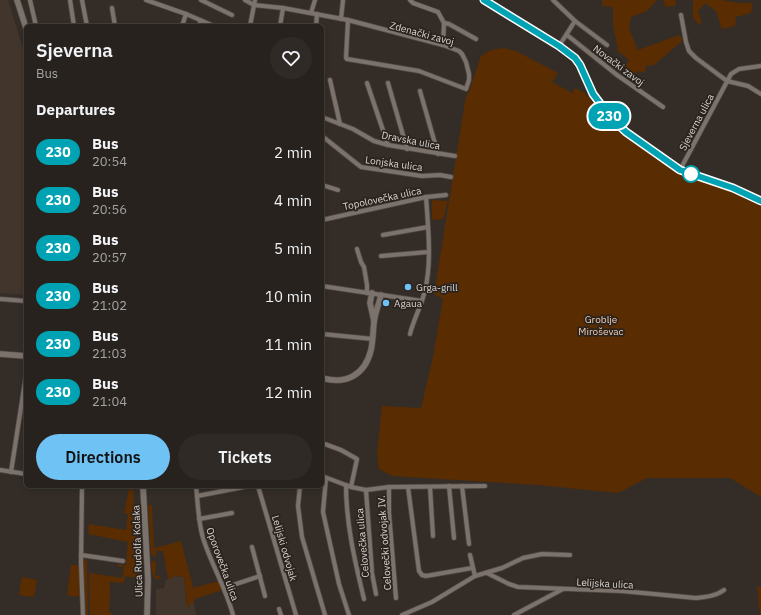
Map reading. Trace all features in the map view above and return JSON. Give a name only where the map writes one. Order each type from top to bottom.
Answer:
[{"type":"street","points":[[17,0],[25,24]]},
{"type":"street","points":[[30,0],[36,24]]},
{"type":"street","points":[[70,0],[74,24]]},
{"type":"street","points":[[82,0],[87,24]]},
{"type":"street","points":[[146,0],[209,24]]},
{"type":"street","points":[[201,0],[232,15]]},
{"type":"street","name":"Zdenački zavoj","points":[[245,0],[348,20],[459,51],[462,54],[470,74],[466,89],[419,71],[347,59],[348,20]]},
{"type":"street","points":[[311,13],[315,0]]},
{"type":"street","points":[[341,19],[343,0]]},
{"type":"street","points":[[410,0],[412,3],[436,11],[444,23],[443,46]]},
{"type":"street","points":[[484,0],[559,46],[575,58],[580,65],[593,94],[611,118],[626,132],[680,170],[733,188],[761,201]]},
{"type":"street","name":"Novački zavoj","points":[[553,0],[575,21],[607,45]]},
{"type":"street","points":[[250,24],[254,2]]},
{"type":"street","points":[[112,8],[115,24]]},
{"type":"street","points":[[280,24],[283,8]]},
{"type":"street","points":[[183,24],[186,14]]},
{"type":"street","points":[[316,24],[317,14]]},
{"type":"street","points":[[681,15],[689,51],[696,58],[727,81],[748,86],[761,94]]},
{"type":"street","points":[[559,46],[575,21]]},
{"type":"street","points":[[444,23],[449,24],[476,39]]},
{"type":"street","name":"Novački zavoj","points":[[566,34],[617,75],[663,107]]},
{"type":"street","name":"Sjeverna ulica","points":[[680,170],[731,74],[735,71],[761,66]]},
{"type":"street","points":[[330,80],[340,124]]},
{"type":"street","points":[[367,83],[388,145]]},
{"type":"street","points":[[388,83],[407,149]]},
{"type":"street","points":[[420,91],[438,154]]},
{"type":"street","name":"Dravska ulica","points":[[324,118],[353,129],[374,141],[407,149],[455,156]]},
{"type":"street","name":"Lonjska ulica","points":[[324,138],[361,167],[422,176],[440,175],[451,177]]},
{"type":"street","points":[[324,186],[338,190]]},
{"type":"street","name":"Topolovečka ulica","points":[[324,220],[426,197],[446,195]]},
{"type":"street","points":[[410,334],[416,313],[422,301],[427,279],[428,227],[426,197]]},
{"type":"street","points":[[384,235],[428,227]]},
{"type":"street","points":[[357,249],[364,267],[374,321]]},
{"type":"street","points":[[381,256],[428,252]]},
{"type":"street","points":[[324,286],[422,301]]},
{"type":"street","points":[[324,378],[340,381],[352,377],[357,374],[368,360],[373,339],[374,321],[381,295]]},
{"type":"street","points":[[0,299],[24,301]]},
{"type":"street","points":[[324,334],[373,339]]},
{"type":"street","points":[[0,354],[24,356]]},
{"type":"street","points":[[11,472],[24,388]]},
{"type":"street","points":[[324,443],[357,459],[348,486],[346,503],[353,548],[364,599]]},
{"type":"street","points":[[0,470],[24,474]]},
{"type":"street","points":[[324,477],[348,486],[366,490],[389,487],[485,486]]},
{"type":"street","points":[[450,486],[454,538]]},
{"type":"street","points":[[462,486],[469,544]]},
{"type":"street","name":"Celovečki odvojak IV.","points":[[389,487],[389,513],[396,598]]},
{"type":"street","points":[[408,487],[418,572],[426,576],[472,568]]},
{"type":"street","points":[[430,487],[433,536]]},
{"type":"street","points":[[82,488],[81,555],[83,615]]},
{"type":"street","name":"Ulica Rudolfa Kolaka","points":[[144,488],[148,615]]},
{"type":"street","name":"Oporovečka ulica","points":[[196,488],[199,519],[203,537],[224,588],[233,615]]},
{"type":"street","points":[[197,496],[239,488]]},
{"type":"street","name":"Lelijski odvojak","points":[[259,488],[296,615]]},
{"type":"street","points":[[300,488],[298,506],[302,537],[325,615]]},
{"type":"street","points":[[324,488],[323,512],[339,584],[349,615]]},
{"type":"street","name":"Celovečka ulica","points":[[366,490],[372,573],[376,594]]},
{"type":"street","name":"Oporovečka ulica","points":[[199,519],[232,513]]},
{"type":"street","points":[[252,547],[265,596]]},
{"type":"street","points":[[402,615],[432,602],[475,576],[532,556],[542,554],[570,555]]},
{"type":"street","points":[[81,555],[123,561]]},
{"type":"street","points":[[470,555],[475,576]]},
{"type":"street","name":"Lelijska ulica","points":[[487,572],[509,584],[518,587],[622,592],[696,598],[713,596],[724,590]]},
{"type":"street","points":[[224,588],[260,576]]},
{"type":"street","points":[[514,615],[564,589]]},
{"type":"street","points":[[279,609],[281,615]]},
{"type":"shaded area","points":[[0,0],[8,0],[24,52],[24,295],[0,293]]},
{"type":"shaded area","points":[[175,576],[184,577],[186,603],[194,603],[196,615],[156,615],[156,589],[164,588],[166,580]]},
{"type":"green space","points":[[602,0],[657,0],[647,11],[631,17],[629,29],[638,50],[679,35],[683,40],[654,65],[646,66],[645,73],[638,71],[635,75],[622,73],[629,60],[618,51],[613,24],[613,7],[602,6]]},
{"type":"green space","points":[[663,0],[676,0],[675,6],[666,7]]},
{"type":"green space","points":[[693,0],[721,0],[739,3],[753,3],[751,13],[736,17],[735,26],[722,29],[716,11],[705,3],[698,11],[701,19],[701,26],[693,18]]},
{"type":"green space","name":"Groblje Miroševac","points":[[504,48],[516,51],[558,73],[552,82],[572,93],[575,88],[585,93],[619,131],[682,175],[714,184],[761,205],[761,497],[730,478],[647,478],[618,493],[538,485],[392,476],[379,469],[377,453],[382,406],[421,408],[433,357],[443,299],[434,294],[466,96],[469,92],[481,56],[491,50]]},
{"type":"green space","points":[[432,200],[448,201],[443,219],[432,220]]},
{"type":"green space","points":[[129,489],[133,490],[140,579],[125,576],[124,583],[110,582],[110,594],[113,594],[110,595],[109,612],[112,613],[112,615],[90,615],[89,574],[122,578],[124,567],[117,566],[118,564],[126,566],[128,542],[88,534],[89,524],[126,530],[128,514],[124,513]]},
{"type":"green space","points":[[148,505],[152,505],[154,548],[181,541],[193,587],[192,588],[219,581],[223,590],[194,599],[194,603],[190,603],[190,607],[187,607],[184,577],[175,576],[168,579],[163,551],[156,551],[155,557],[151,555]]},
{"type":"green space","points":[[85,559],[87,560],[88,615],[86,615],[83,562]]},
{"type":"green space","points":[[153,560],[156,563],[155,576],[159,576],[161,579],[156,579],[152,574],[151,563]]},
{"type":"green space","points":[[71,565],[78,565],[79,567],[80,595],[77,597],[67,595]]},
{"type":"green space","points":[[22,577],[37,580],[34,597],[19,595]]},
{"type":"green space","points":[[757,586],[761,587],[761,615],[760,615]]},
{"type":"bus line","name":"230","points":[[484,0],[559,46],[575,58],[580,65],[593,94],[611,118],[626,132],[680,170],[733,188],[761,201]]},
{"type":"place","name":"Grga-grill","points":[[408,287]]},
{"type":"place","name":"Agaua","points":[[386,303]]}]
